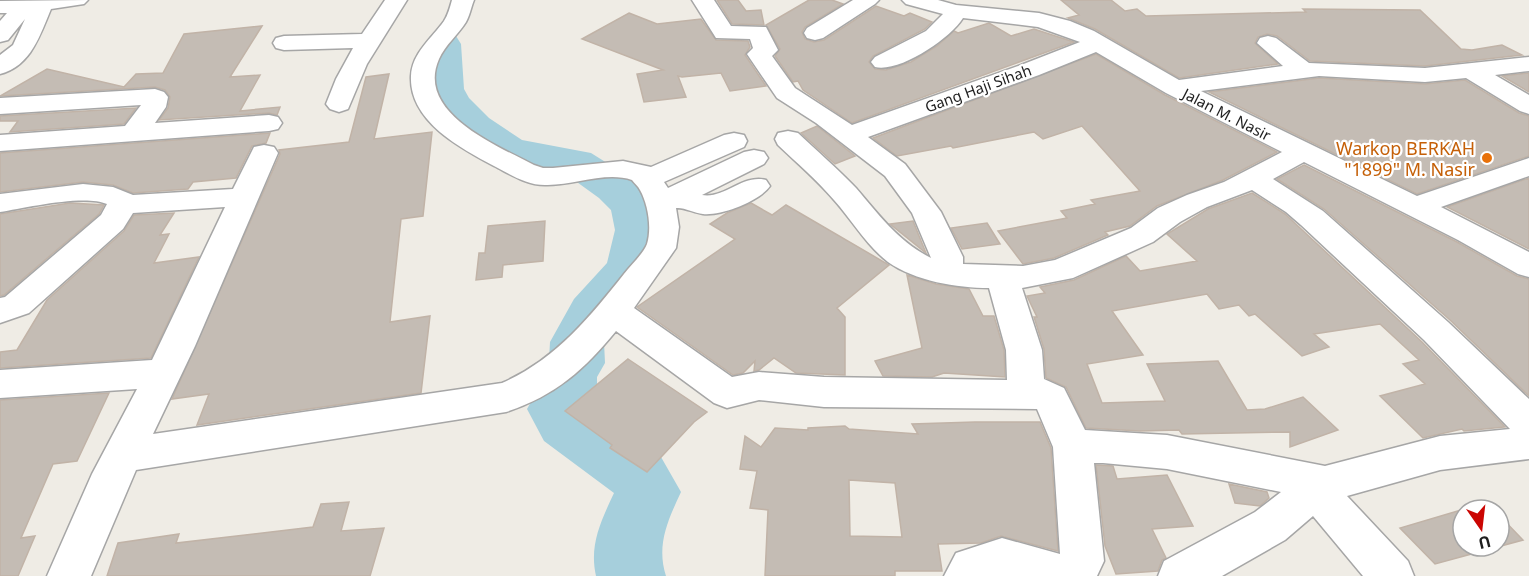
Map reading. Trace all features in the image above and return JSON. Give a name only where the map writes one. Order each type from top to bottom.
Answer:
[{"type":"street","points":[[0,7],[77,0]]},
{"type":"street","points":[[339,104],[352,65],[396,0]]},
{"type":"street","points":[[463,0],[456,19],[430,53],[423,74],[424,88],[431,106],[469,142],[525,173],[544,177],[627,170],[642,174],[662,193],[704,206],[719,202],[748,162],[662,193]]},
{"type":"street","points":[[703,0],[724,33],[758,32],[766,50],[759,54],[786,93],[825,117],[895,170],[926,212],[947,257],[947,273]]},
{"type":"street","points":[[814,33],[868,0]]},
{"type":"street","name":"Jalan M. Nasir","points":[[913,0],[956,11],[1039,20],[1062,26],[1175,88],[1529,266]]},
{"type":"street","points":[[0,35],[37,2]]},
{"type":"street","points":[[0,67],[22,49],[37,2]]},
{"type":"street","points":[[883,62],[940,32],[952,21],[956,11]]},
{"type":"street","points":[[284,43],[369,41]]},
{"type":"street","name":"Gang Haji Sihah","points":[[859,131],[1030,70],[1096,43]]},
{"type":"street","points":[[1268,43],[1303,70]]},
{"type":"street","points":[[1175,88],[1303,70],[1425,75],[1473,72],[1529,64]]},
{"type":"street","points":[[1473,72],[1529,106]]},
{"type":"street","points":[[69,576],[122,455],[244,197],[267,138],[134,132],[0,141],[13,105],[155,97],[155,103],[148,115],[134,132]]},
{"type":"street","points":[[788,139],[844,193],[872,228],[899,254],[919,265],[947,273],[1002,277],[1023,277],[1073,265],[1142,235],[1170,215],[1197,201],[1252,178],[1303,152]]},
{"type":"street","points":[[1414,207],[1529,166]]},
{"type":"street","points":[[1252,178],[1296,205],[1312,218],[1436,331],[1529,423]]},
{"type":"street","points":[[0,203],[80,193],[106,193],[118,196],[122,201],[112,222],[17,305],[0,311]]},
{"type":"street","points":[[122,455],[506,397],[534,386],[571,356],[613,311],[661,247],[664,218],[662,193]]},
{"type":"street","points":[[121,206],[244,197]]},
{"type":"street","points":[[1002,277],[1024,350],[1026,395]]},
{"type":"street","points":[[613,311],[727,393],[759,386],[824,392],[1045,394],[1051,398],[1073,447],[1082,561],[1076,570],[1062,576],[1002,558],[972,568],[966,576]]},
{"type":"street","points":[[0,384],[162,373]]},
{"type":"street","points":[[1180,576],[1270,526],[1320,486],[1440,453],[1529,443]]},
{"type":"street","points":[[1073,447],[1109,446],[1245,466],[1320,486],[1392,576]]},
{"type":"building","points":[[717,0],[738,0],[746,11],[761,10],[764,25],[732,24]]},
{"type":"building","points":[[809,0],[832,0],[843,4],[805,27],[802,32],[805,39],[814,42],[824,40],[876,6],[904,16],[910,13],[932,22],[925,29],[873,56],[869,62],[875,69],[886,70],[911,62],[937,46],[954,31],[958,33],[989,23],[1011,36],[1034,29],[1074,42],[852,123],[803,90],[798,81],[793,82],[775,56],[780,49],[766,25]]},
{"type":"building","points":[[1061,0],[1111,0],[1125,11],[1137,9],[1146,16],[1306,12],[1303,9],[1420,10],[1461,49],[1472,50],[1502,45],[1522,55],[1425,66],[1310,61],[1277,36],[1267,34],[1258,37],[1255,43],[1278,64],[1179,78],[1095,29],[1068,18],[1079,15]]},
{"type":"building","points":[[629,13],[657,24],[701,19],[716,40],[748,41],[750,47],[745,55],[766,86],[730,91],[721,73],[678,76],[686,97],[644,102],[637,74],[663,70],[582,39]]},
{"type":"building","points":[[262,26],[230,77],[260,75],[240,111],[280,107],[277,115],[269,113],[159,120],[168,108],[170,97],[165,90],[155,87],[0,96],[47,69],[124,87],[136,74],[163,73],[184,34]]},
{"type":"building","points":[[1096,54],[1165,95],[1277,152],[1223,180],[1157,206],[1130,226],[1105,232],[1108,235],[1054,258],[1023,264],[998,231],[1067,218],[1061,211],[1095,204],[1091,200],[1140,191],[1082,126],[1043,139],[1034,132],[897,156],[873,138]]},
{"type":"building","points":[[1529,73],[1529,92],[1502,76]]},
{"type":"building","points":[[389,74],[374,139],[432,132],[423,216],[401,219],[390,322],[430,316],[421,393],[197,425],[209,394],[172,399],[280,154],[279,150],[349,142],[366,77]]},
{"type":"building","points":[[1319,78],[1425,84],[1465,80],[1519,113],[1529,116],[1529,156],[1417,194],[1209,92]]},
{"type":"building","points":[[136,108],[124,124],[10,132],[18,121],[0,121],[0,116]]},
{"type":"building","points":[[817,126],[855,156],[835,164],[801,133]]},
{"type":"building","points":[[270,133],[266,143],[252,146],[236,178],[193,182],[188,189],[133,193],[113,185],[83,182],[0,192],[0,153]]},
{"type":"building","points":[[1304,165],[1457,242],[1517,276],[1529,279],[1529,396],[1450,320],[1324,209],[1277,179]]},
{"type":"building","points":[[1529,178],[1529,249],[1447,207]]},
{"type":"building","points":[[1252,193],[1285,214],[1422,342],[1505,427],[1464,431],[1462,429],[1423,438],[1380,396],[1425,384],[1403,364],[1419,360],[1380,324],[1314,334],[1329,347],[1302,356],[1255,314],[1249,316],[1239,305],[1219,309],[1207,294],[1112,311],[1143,355],[1087,364],[1102,403],[1165,401],[1147,364],[1218,361],[1247,410],[1265,409],[1303,397],[1338,430],[1290,447],[1290,432],[1182,434],[1179,430],[1140,431],[1086,428],[1066,387],[1046,378],[1044,349],[1034,317],[1037,317],[1027,296],[1045,293],[1040,287],[1074,280],[1126,256],[1140,271],[1197,261],[1167,234],[1208,209]]},
{"type":"building","points":[[70,203],[104,205],[99,214],[0,296],[0,214]]},
{"type":"building","points":[[751,203],[772,215],[786,205],[889,265],[837,308],[845,317],[845,375],[796,373],[774,358],[759,370],[754,371],[755,361],[743,373],[733,375],[637,307],[735,239],[710,224],[727,213]]},
{"type":"building","points":[[174,213],[160,235],[169,234],[154,263],[199,257],[151,358],[0,368],[0,352],[17,350],[47,300],[124,231],[134,215]]},
{"type":"building","points":[[545,221],[543,261],[503,265],[502,277],[476,280],[479,253],[485,253],[488,226]]},
{"type":"building","points":[[913,221],[926,253],[890,224]]},
{"type":"building","points":[[987,223],[1000,244],[962,249],[951,228]]},
{"type":"building","points":[[907,275],[936,284],[969,289],[983,316],[994,316],[1004,350],[1005,377],[944,373],[932,377],[883,376],[875,361],[922,348]]},
{"type":"building","points":[[628,359],[707,412],[694,422],[647,472],[610,448],[612,445],[565,411]]},
{"type":"building","points":[[109,393],[77,461],[53,464],[21,538],[35,536],[18,576],[0,576],[0,400]]},
{"type":"building","points":[[1040,422],[1051,448],[1058,551],[1001,536],[981,543],[938,544],[942,571],[895,571],[895,576],[765,576],[768,510],[750,508],[757,471],[740,469],[745,436],[761,447],[775,428],[808,430],[808,428],[845,426],[849,429],[918,434],[912,424]],"holes":[[[849,480],[895,483],[902,537],[850,536]]]},
{"type":"building","points":[[1096,465],[1113,466],[1117,479],[1167,475],[1193,526],[1152,529],[1166,558],[1162,560],[1158,571],[1116,574],[1105,546]]},
{"type":"building","points":[[1229,484],[1267,492],[1269,498],[1260,506],[1235,503]]},
{"type":"building","points":[[349,502],[341,531],[384,528],[370,576],[107,576],[118,543],[179,534],[176,543],[313,527],[321,504]]},
{"type":"building","points":[[1451,513],[1451,558],[1457,558],[1435,564],[1400,528]]},
{"type":"building","points":[[1511,528],[1523,540],[1511,543]]},
{"type":"waterway","points":[[443,44],[445,89],[452,103],[475,127],[509,150],[576,162],[615,188],[633,206],[639,230],[630,268],[593,312],[577,342],[577,363],[569,376],[568,389],[556,409],[565,424],[639,476],[649,492],[634,521],[628,543],[627,554],[631,576]]},
{"type":"place","name":"Warkop BERKAH \"1899\" M. Nasir","points":[[1487,158]]}]
